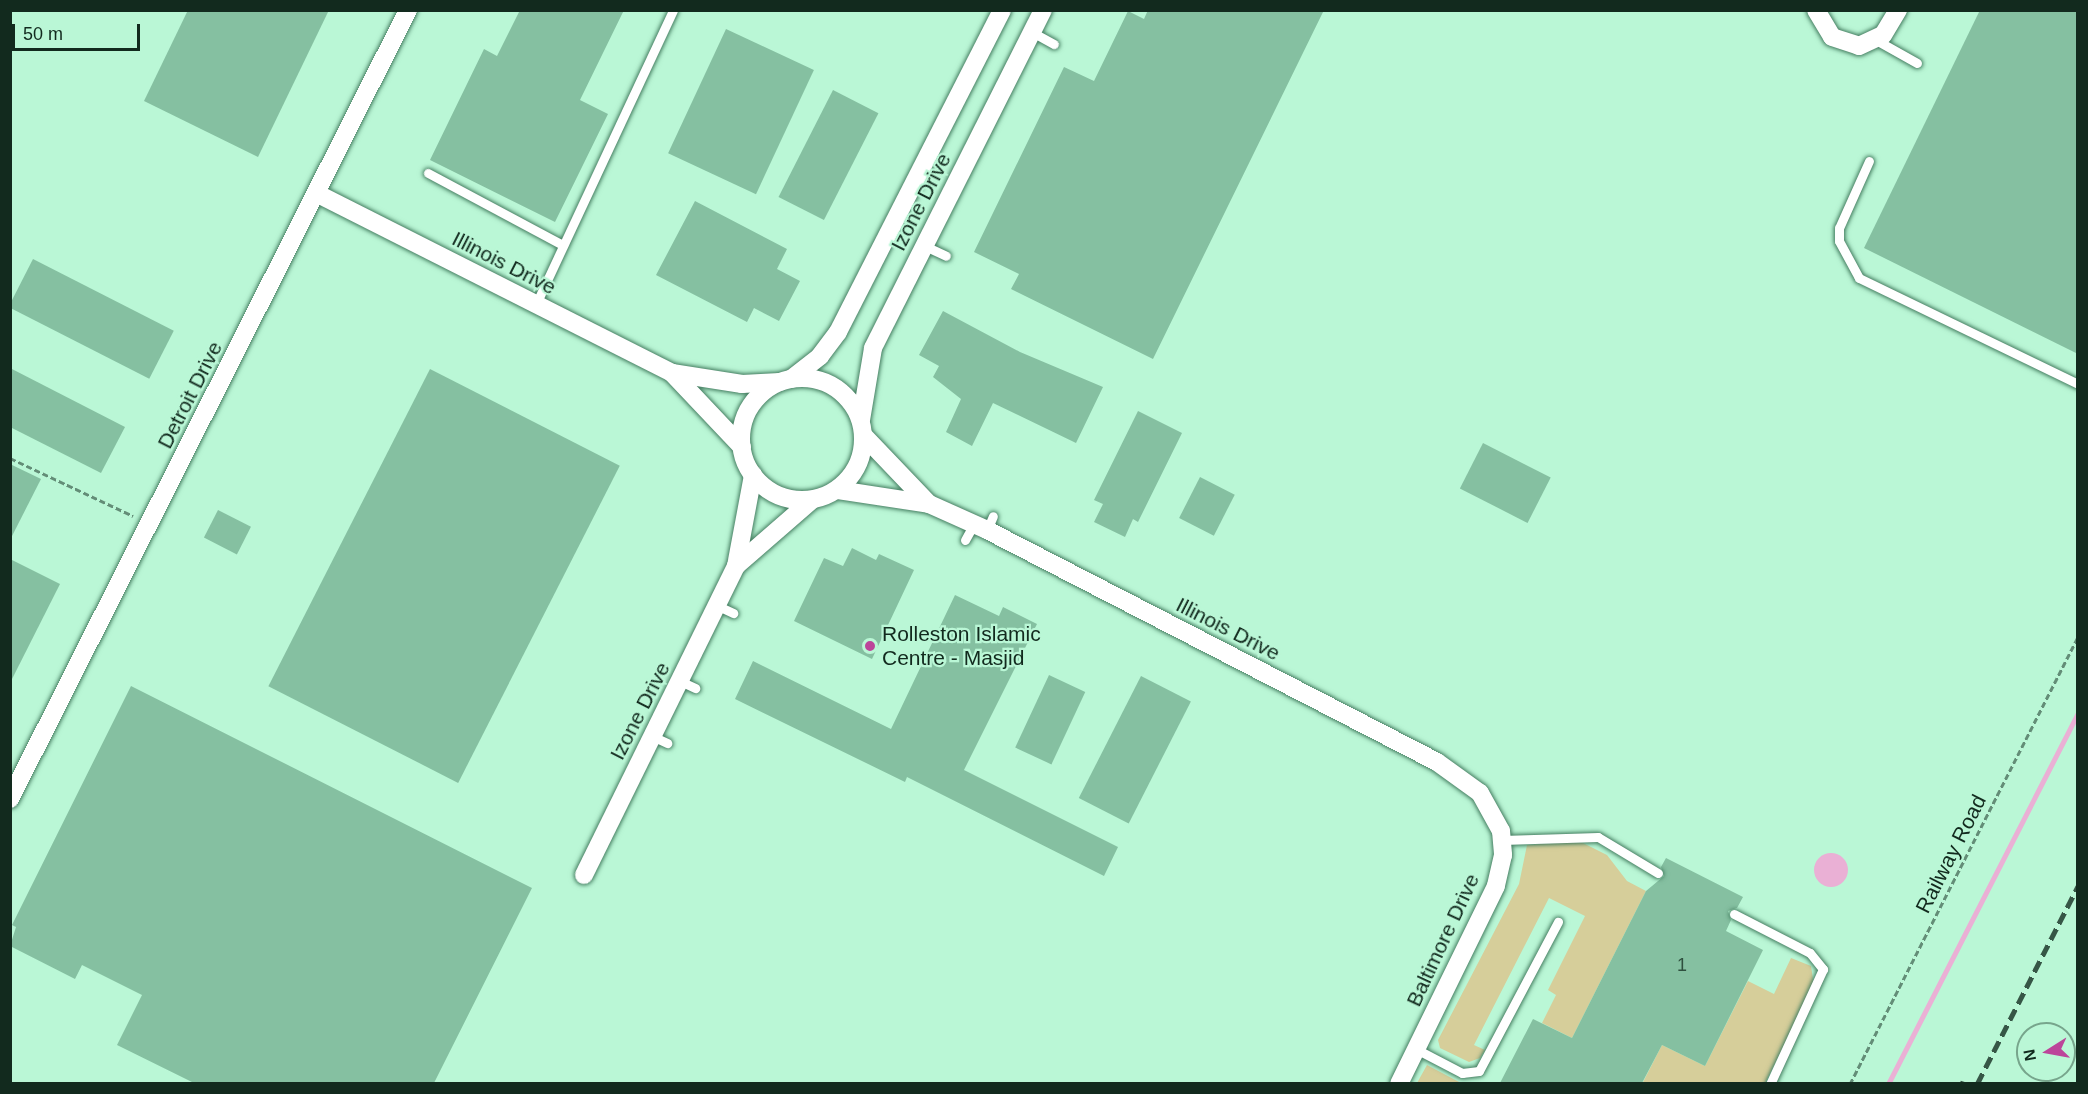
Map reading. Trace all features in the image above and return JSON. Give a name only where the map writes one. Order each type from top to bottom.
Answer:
[{"type":"street","name":"Detroit Drive","points":[[10,799],[408,10]]},
{"type":"street","name":"Izone Drive","points":[[785,380],[820,356],[843,324],[1002,10]]},
{"type":"street","name":"Izone Drive","points":[[862,428],[873,348],[1043,10]]},
{"type":"street","points":[[1816,10],[1824,29],[1840,43],[1859,46],[1876,40],[1898,10]]},
{"type":"street","name":"Illinois Drive","points":[[316,193],[672,372],[742,384],[785,380]]},
{"type":"street","name":"Illinois Drive","points":[[672,372],[742,447]]},
{"type":"street","points":[[808,378],[841,391],[862,428],[861,457],[837,490],[812,500],[779,496],[753,475],[742,447],[750,408],[785,380],[808,378]]},
{"type":"street","name":"Illinois Drive","points":[[862,428],[929,504]]},
{"type":"street","name":"Izone Drive","points":[[584,875],[660,739],[725,609],[736,566],[753,475]]},
{"type":"street","name":"Illinois Drive","points":[[837,490],[929,504],[980,528],[1456,772],[1494,811]]},
{"type":"street","name":"Izone Drive","points":[[736,566],[812,500]]},
{"type":"street","name":"Baltimore Drive","points":[[1399,1083],[1496,886],[1502,840],[1494,811]]},
{"type":"lane","points":[[536,304],[673,10]]},
{"type":"lane","points":[[1032,32],[1054,44]]},
{"type":"lane","points":[[1876,40],[1917,63]]},
{"type":"lane","points":[[1869,161],[1839,228],[1839,241],[1859,278],[2078,384]]},
{"type":"lane","points":[[428,173],[563,245]]},
{"type":"lane","points":[[925,246],[946,256]]},
{"type":"lane","points":[[1502,840],[1598,837],[1658,873]]},
{"type":"lane","points":[[1734,914],[1810,953],[1823,969],[1770,1083]]},
{"type":"lane","points":[[1416,1049],[1462,1073],[1479,1071],[1558,922]]},
{"type":"path","points":[[10,458],[134,516]]},
{"type":"path","name":"Railway Road","points":[[1850,1083],[2078,637]]},
{"type":"shaded area","points":[[1583,843],[1607,855],[1627,881],[1646,891],[1572,1038],[1542,1023],[1556,995],[1548,990],[1585,916],[1549,898],[1474,1045],[1485,1050],[1480,1058],[1469,1062],[1440,1048],[1438,1040],[1519,884],[1527,845]]},
{"type":"shaded area","points":[[1831,853],[1843,858],[1848,870],[1843,882],[1831,887],[1819,882],[1814,870],[1819,858]]},
{"type":"shaded area","points":[[1791,958],[1811,966],[1814,986],[1765,1083],[1642,1084],[1662,1045],[1705,1066],[1748,981],[1774,994]]},
{"type":"shaded area","points":[[1427,1065],[1461,1083],[1417,1083]]},
{"type":"building","points":[[188,10],[329,10],[258,157],[144,101]]},
{"type":"building","points":[[520,10],[624,10],[580,100],[608,114],[555,222],[430,160],[484,49],[497,56]]},
{"type":"building","points":[[1148,10],[1324,10],[1153,359],[1011,289],[1019,274],[974,252],[1064,67],[1094,81],[1128,11],[1144,19]]},
{"type":"building","points":[[1980,10],[2078,10],[2078,354],[1864,248]]},
{"type":"building","points":[[726,29],[814,70],[756,194],[668,153]]},
{"type":"building","points":[[833,90],[878,113],[824,220],[779,197]]},
{"type":"building","points":[[695,201],[787,249],[777,269],[800,281],[779,321],[754,308],[747,322],[656,275]]},
{"type":"building","points":[[33,259],[174,331],[149,379],[10,308]]},
{"type":"building","points":[[943,311],[1020,352],[1103,387],[1076,443],[993,403],[972,446],[946,432],[961,399],[933,377],[939,366],[919,355]]},
{"type":"building","points":[[10,368],[125,427],[101,473],[10,427]]},
{"type":"building","points":[[430,369],[620,466],[458,783],[268,686]]},
{"type":"building","points":[[1138,411],[1182,433],[1138,522],[1133,519],[1125,537],[1094,522],[1103,504],[1094,500]]},
{"type":"building","points":[[1483,443],[1551,478],[1528,523],[1460,488]]},
{"type":"building","points":[[10,464],[41,479],[10,540]]},
{"type":"building","points":[[1200,477],[1235,495],[1214,536],[1179,518]]},
{"type":"building","points":[[218,510],[251,527],[237,554],[204,538]]},
{"type":"building","points":[[852,548],[876,560],[879,554],[914,570],[872,659],[794,621],[824,558],[843,566]]},
{"type":"building","points":[[10,559],[60,584],[10,683]]},
{"type":"building","points":[[955,595],[999,616],[1003,607],[1037,624],[964,770],[1118,847],[1104,876],[907,777],[905,782],[735,699],[753,661],[891,729]]},
{"type":"building","points":[[1049,675],[1085,692],[1051,764],[1015,748]]},
{"type":"building","points":[[1141,676],[1191,701],[1129,823],[1079,798]]},
{"type":"building","points":[[131,686],[532,888],[434,1083],[194,1083],[117,1045],[142,995],[82,965],[75,979],[10,946],[16,927],[12,925]]},
{"type":"building","points":[[1666,858],[1743,897],[1737,908],[1728,911],[1731,920],[1726,931],[1763,950],[1705,1066],[1662,1045],[1642,1083],[1500,1083],[1533,1019],[1572,1038],[1646,891],[1664,876],[1661,867]]},
{"type":"waterway","points":[[1888,1084],[2078,712]]},
{"type":"railway","points":[[1977,1084],[2078,886]]},
{"type":"place","name":"Rolleston Islamic Centre - Masjid","points":[[870,646]]}]
